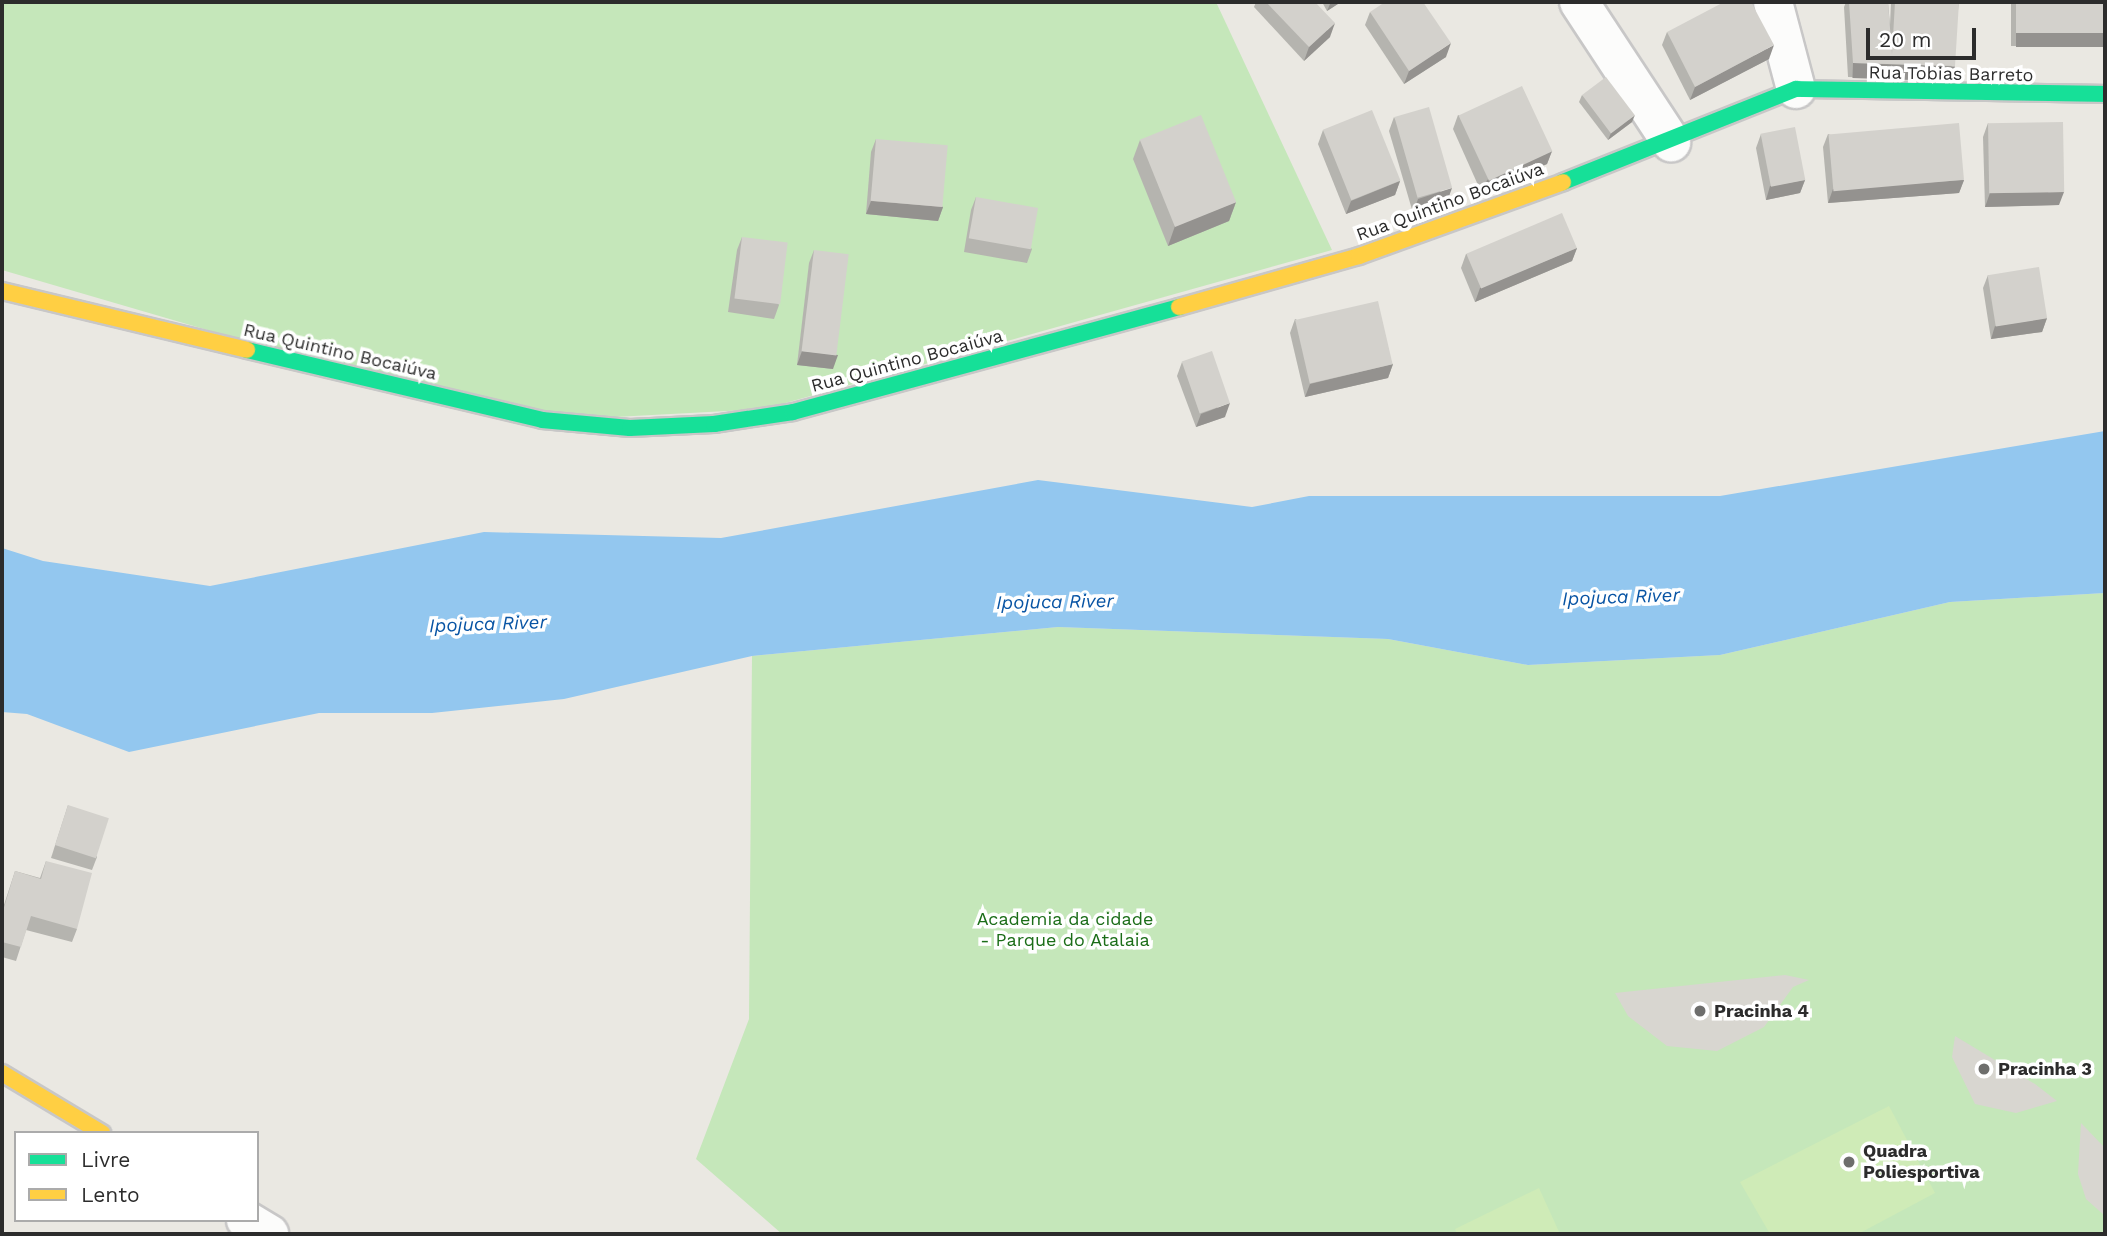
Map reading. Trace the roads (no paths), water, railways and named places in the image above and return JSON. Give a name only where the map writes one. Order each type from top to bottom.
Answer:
[{"type":"street","points":[[1579,2],[1671,142]]},
{"type":"street","points":[[1773,2],[1796,89]]},
{"type":"street","name":"Rua Quintino Bocaiúva","points":[[2,291],[542,420],[630,428],[715,424],[793,412],[890,388],[1359,256],[1671,142],[1796,89]]},
{"type":"street","name":"Rua Tobias Barreto","points":[[1796,89],[2105,94]]},
{"type":"street","points":[[2,1073],[99,1131]]},
{"type":"street","points":[[249,1222],[269,1234]]},
{"type":"water","name":"Ipojuca River","points":[[2105,431],[2105,593],[1950,602],[1720,655],[1528,665],[1388,639],[1058,627],[752,656],[564,699],[432,713],[319,713],[129,752],[27,714],[2,712],[2,548],[43,561],[210,586],[484,532],[721,538],[1038,480],[1252,507],[1309,496],[1720,496]]},
{"type":"place","name":"Pracinha 4","points":[[1700,1011]]},
{"type":"place","name":"Pracinha 3","points":[[1984,1069]]},
{"type":"place","name":"Quadra Poliesportiva","points":[[1849,1162]]},
{"type":"park label","name":"Academia da cidade - Parque do Atalaia","points":[[1065,930]]}]
